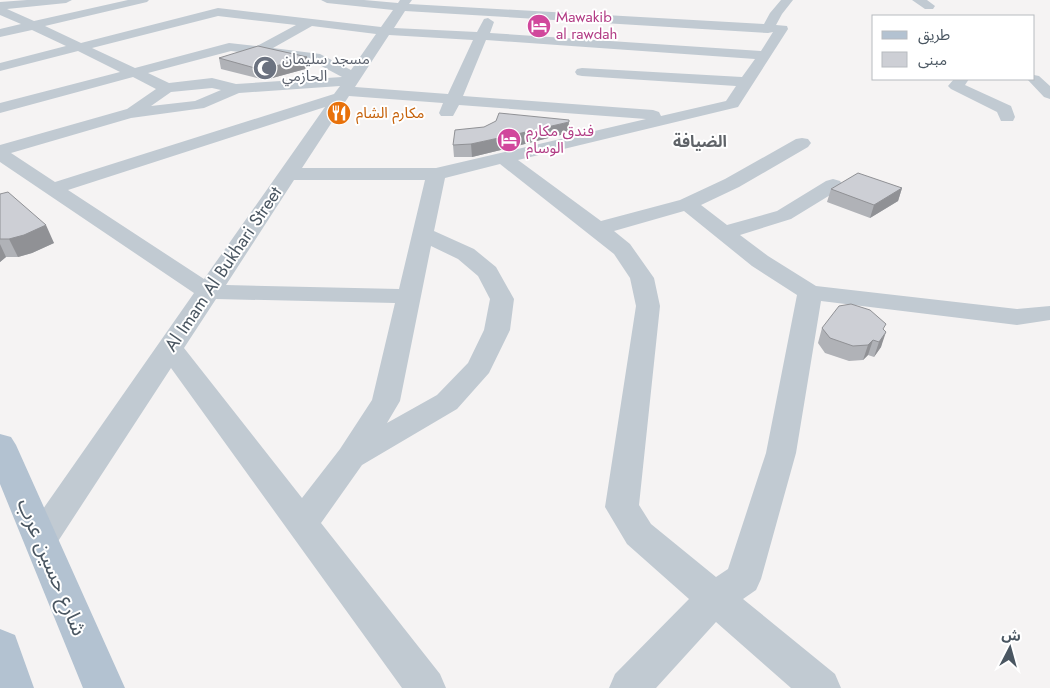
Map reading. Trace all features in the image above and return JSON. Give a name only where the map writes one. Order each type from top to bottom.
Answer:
[{"type":"main road","name":"شارع حسين عرب","points":[[0,445],[104,688]]},
{"type":"main road","points":[[0,648],[13,688]]},
{"type":"street","points":[[0,8],[66,0]]},
{"type":"street","points":[[0,33],[138,0]]},
{"type":"street","points":[[327,0],[404,3],[492,12],[589,18],[771,23]]},
{"type":"street","points":[[771,23],[787,0]]},
{"type":"street","points":[[918,0],[929,6]]},
{"type":"street","points":[[259,50],[352,2]]},
{"type":"street","points":[[569,109],[579,81],[586,42],[589,18],[586,2]]},
{"type":"street","name":"Al Imam Al Bukhari Street","points":[[41,539],[404,3]]},
{"type":"street","points":[[0,66],[79,47],[221,6],[311,23],[384,31],[586,42],[764,55]]},
{"type":"street","points":[[208,41],[221,6]]},
{"type":"street","points":[[0,8],[33,26],[167,88]]},
{"type":"street","points":[[451,107],[492,12]]},
{"type":"street","points":[[287,174],[436,174],[732,104],[782,29],[754,15]]},
{"type":"street","points":[[0,108],[134,73],[208,41],[231,47],[315,57],[347,87]]},
{"type":"street","points":[[961,80],[956,86],[1005,108],[1007,117]]},
{"type":"street","points":[[1035,80],[1050,94]]},
{"type":"street","points":[[579,81],[746,82]]},
{"type":"street","points":[[129,113],[167,88],[212,83],[236,89],[347,87],[451,107],[569,109],[676,117]]},
{"type":"street","points":[[53,189],[243,128],[347,87]]},
{"type":"street","points":[[0,153],[129,113],[198,105],[236,89]]},
{"type":"street","points":[[198,105],[243,128]]},
{"type":"street","points":[[598,229],[687,204],[732,183],[802,143]]},
{"type":"street","points":[[0,153],[208,292],[409,296]]},
{"type":"street","points":[[503,158],[622,249],[642,278],[648,306],[622,507],[639,534],[821,688]]},
{"type":"street","points":[[302,524],[352,457],[386,401],[436,174]]},
{"type":"street","points":[[724,234],[784,215],[833,185]]},
{"type":"street","points":[[687,204],[760,261],[810,293],[1017,317],[1050,313]]},
{"type":"street","points":[[352,457],[447,402],[479,367],[497,330],[502,299],[488,272],[466,254],[423,234]]},
{"type":"street","points":[[629,688],[714,598],[743,579],[782,453],[810,293]]},
{"type":"street","points":[[170,348],[426,688]]},
{"type":"building","points":[[258,46],[307,57],[262,70],[219,58]]},
{"type":"building","points":[[499,113],[569,120],[569,122],[471,144],[453,145],[455,130],[484,127],[496,121]]},
{"type":"building","points":[[858,173],[902,188],[874,205],[831,189]]},
{"type":"building","points":[[8,192],[46,225],[24,235],[0,239],[0,194]]},
{"type":"building","points":[[851,304],[870,310],[886,324],[883,329],[886,332],[879,342],[873,340],[868,345],[853,346],[830,338],[822,328],[839,306]]},
{"type":"place","name":"Mawakib al rawdah","points":[[539,26]]},
{"type":"place","name":"مسجد سليمان الحازمي","points":[[265,68]]},
{"type":"place","name":"مكارم الشام","points":[[339,113]]},
{"type":"place","name":"فندق مكارم الوسام","points":[[509,140]]},
{"type":"district","name":"الضيافة","points":[[700,141]]}]
